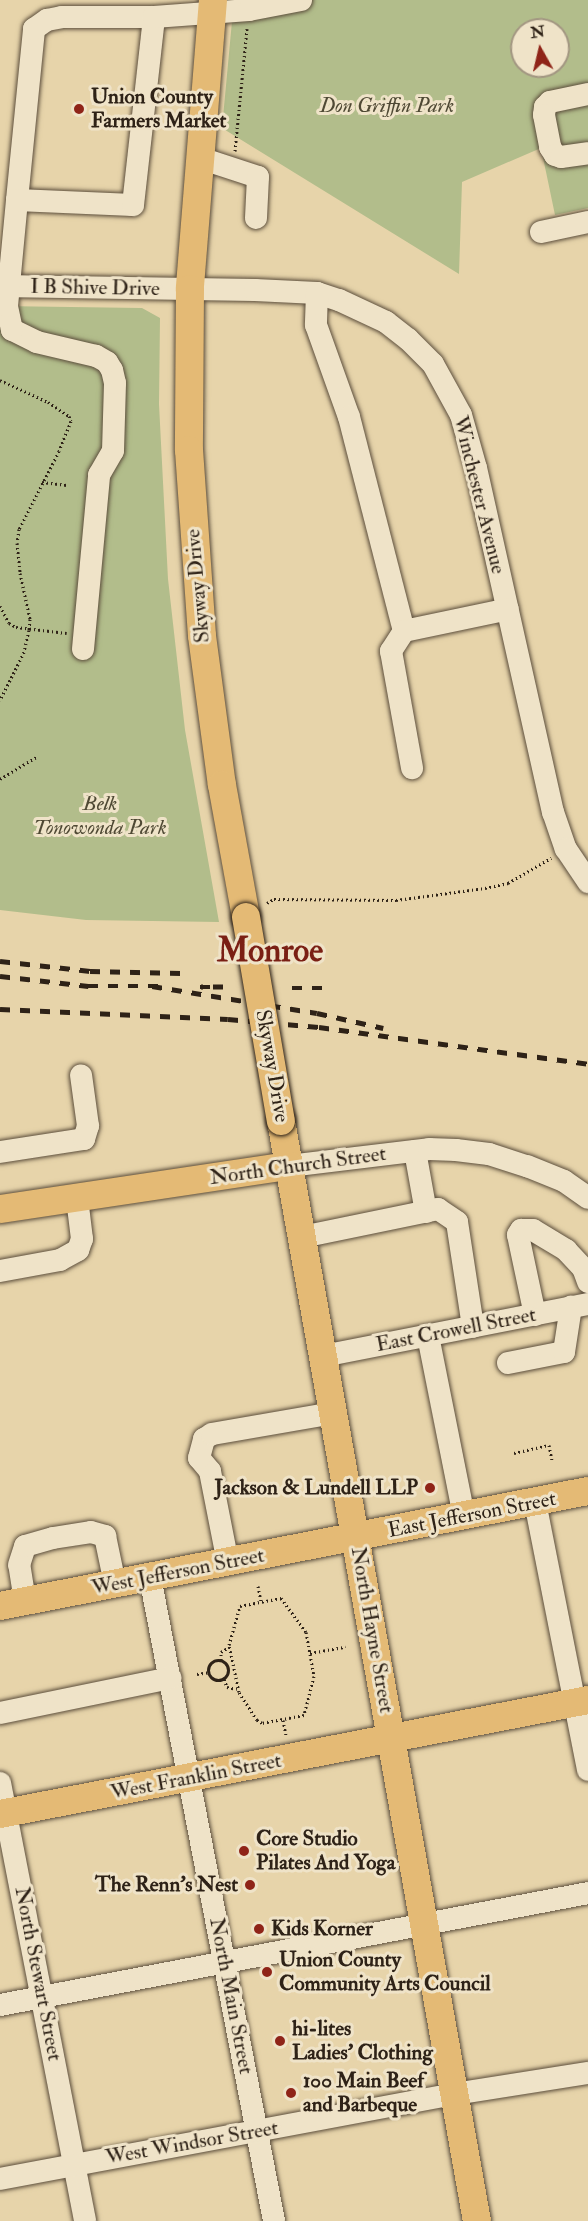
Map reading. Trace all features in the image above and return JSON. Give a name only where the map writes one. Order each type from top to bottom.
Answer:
[{"type":"main road","name":"Skyway Drive","points":[[212,7],[190,289],[189,450],[202,636],[222,785],[255,914],[281,1121],[289,1166]]},
{"type":"main road","name":"North Church Street","points":[[0,1209],[289,1166]]},
{"type":"main road","name":"North Hayne Street","points":[[289,1166],[477,2221]]},
{"type":"main road","name":"East Jefferson Street","points":[[356,1538],[588,1491]]},
{"type":"main road","name":"West Jefferson Street","points":[[12,1604],[356,1538]]},
{"type":"main road","name":"West Franklin Street","points":[[3,1814],[581,1702]]},
{"type":"street","points":[[83,649],[99,475],[113,452],[116,404],[112,370],[107,362],[96,356],[37,342],[12,330],[8,320],[4,286],[17,200],[34,29],[47,20],[62,17],[154,17],[212,7],[249,10],[301,0]]},
{"type":"street","points":[[17,200],[133,205],[154,17]]},
{"type":"street","points":[[588,94],[550,102],[545,107],[544,115],[550,147],[555,155],[561,157],[588,153]]},
{"type":"street","points":[[200,158],[234,167],[258,177],[256,218]]},
{"type":"street","points":[[541,232],[588,222]]},
{"type":"street","name":"I B Shive Drive","points":[[4,286],[190,289]]},
{"type":"street","name":"Winchester Avenue","points":[[190,289],[317,293],[339,300],[386,322],[408,339],[433,364],[461,415],[476,468],[553,812],[566,849],[588,882]]},
{"type":"street","points":[[317,293],[316,325],[349,417],[404,631]]},
{"type":"street","points":[[412,768],[391,651],[404,631],[508,609]]},
{"type":"street","points":[[0,1152],[84,1139],[88,1126],[81,1075]]},
{"type":"street","name":"North Church Street","points":[[289,1166],[415,1151],[456,1150],[489,1154],[564,1181],[588,1198]]},
{"type":"street","points":[[415,1151],[426,1212]]},
{"type":"street","points":[[0,1270],[60,1260],[78,1250],[81,1239],[77,1198]]},
{"type":"street","points":[[302,1237],[438,1209],[457,1222],[473,1327]]},
{"type":"street","points":[[535,1315],[518,1234],[521,1230],[533,1230],[566,1251],[583,1268],[588,1282]]},
{"type":"street","points":[[508,1363],[564,1352],[579,1305]]},
{"type":"street","name":"East Crowell Street","points":[[323,1356],[579,1305]]},
{"type":"street","points":[[429,1336],[464,1516]]},
{"type":"street","points":[[228,1563],[210,1471],[199,1458],[204,1439],[212,1434],[333,1413]]},
{"type":"street","points":[[535,1502],[581,1702],[588,1770]]},
{"type":"street","points":[[12,1604],[25,1546],[53,1538],[91,1532],[105,1536],[115,1584]]},
{"type":"street","name":"North Main Street","points":[[150,1577],[273,2221]]},
{"type":"street","points":[[0,1713],[170,1678]]},
{"type":"street","name":"North Stewart Street","points":[[0,1783],[3,1814],[42,1997],[85,2221]]},
{"type":"street","points":[[0,2005],[588,1893]]},
{"type":"street","name":"West Windsor Street","points":[[0,2179],[455,2094],[588,2073]]},
{"type":"path","points":[[234,167],[249,10]]},
{"type":"path","points":[[0,380],[48,402],[69,416],[70,427],[22,521],[17,543],[29,630],[24,652],[0,700]]},
{"type":"path","points":[[42,482],[67,485]]},
{"type":"path","points":[[0,606],[9,623],[29,630],[55,632]]},
{"type":"path","points":[[0,779],[38,756]]},
{"type":"path","points":[[255,914],[274,899],[396,900],[485,888],[508,883],[556,855]]},
{"type":"path","points":[[514,1453],[549,1445],[552,1460]]},
{"type":"path","points":[[258,1586],[261,1601]]},
{"type":"path","points":[[283,1599],[306,1632],[314,1676],[306,1713],[259,1723],[238,1689],[230,1647],[238,1608],[261,1601],[283,1599]]},
{"type":"path","points":[[221,1660],[221,1652],[230,1647]]},
{"type":"path","points":[[310,1653],[345,1647]]},
{"type":"path","points":[[221,1660],[226,1662],[227,1669],[228,1676],[213,1681],[210,1663],[221,1660]]},
{"type":"path","points":[[227,1669],[234,1668]]},
{"type":"path","points":[[197,1674],[210,1672]]},
{"type":"path","points":[[224,1679],[227,1687],[238,1689]]},
{"type":"path","points":[[283,1719],[286,1736]]},
{"type":"green space","name":"Don Griffin Park","points":[[234,0],[588,0],[588,208],[555,215],[541,148],[462,182],[459,274],[222,128]]},
{"type":"green space","name":"Belk Tonowonda Park","points":[[0,306],[142,308],[160,318],[159,404],[168,579],[185,730],[219,922],[86,920],[0,910]]},
{"type":"railway","points":[[0,961],[90,971],[181,973]]},
{"type":"railway","points":[[0,976],[88,986],[158,986]]},
{"type":"railway","points":[[152,986],[317,1013],[383,1028]]},
{"type":"railway","points":[[200,987],[223,987],[201,987]]},
{"type":"railway","points":[[292,988],[324,988]]},
{"type":"railway","points":[[0,1009],[228,1019],[319,1027],[588,1064]]},
{"type":"place","name":"Union County Farmers Market","points":[[79,109]]},
{"type":"place","name":"Jackson & Lundell LLP","points":[[430,1488]]},
{"type":"place","name":"Core Studio Pilates And Yoga","points":[[244,1851]]},
{"type":"place","name":"The Renn's Nest","points":[[250,1885]]},
{"type":"place","name":"Kids Korner","points":[[259,1929]]},
{"type":"place","name":"Union County Community Arts Council","points":[[267,1972]]},
{"type":"place","name":"hi-lites Ladies' Clothing","points":[[280,2041]]},
{"type":"place","name":"100 Main Beef and Barbeque","points":[[291,2093]]},
{"type":"district","name":"Monroe","points":[[270,951]]}]
